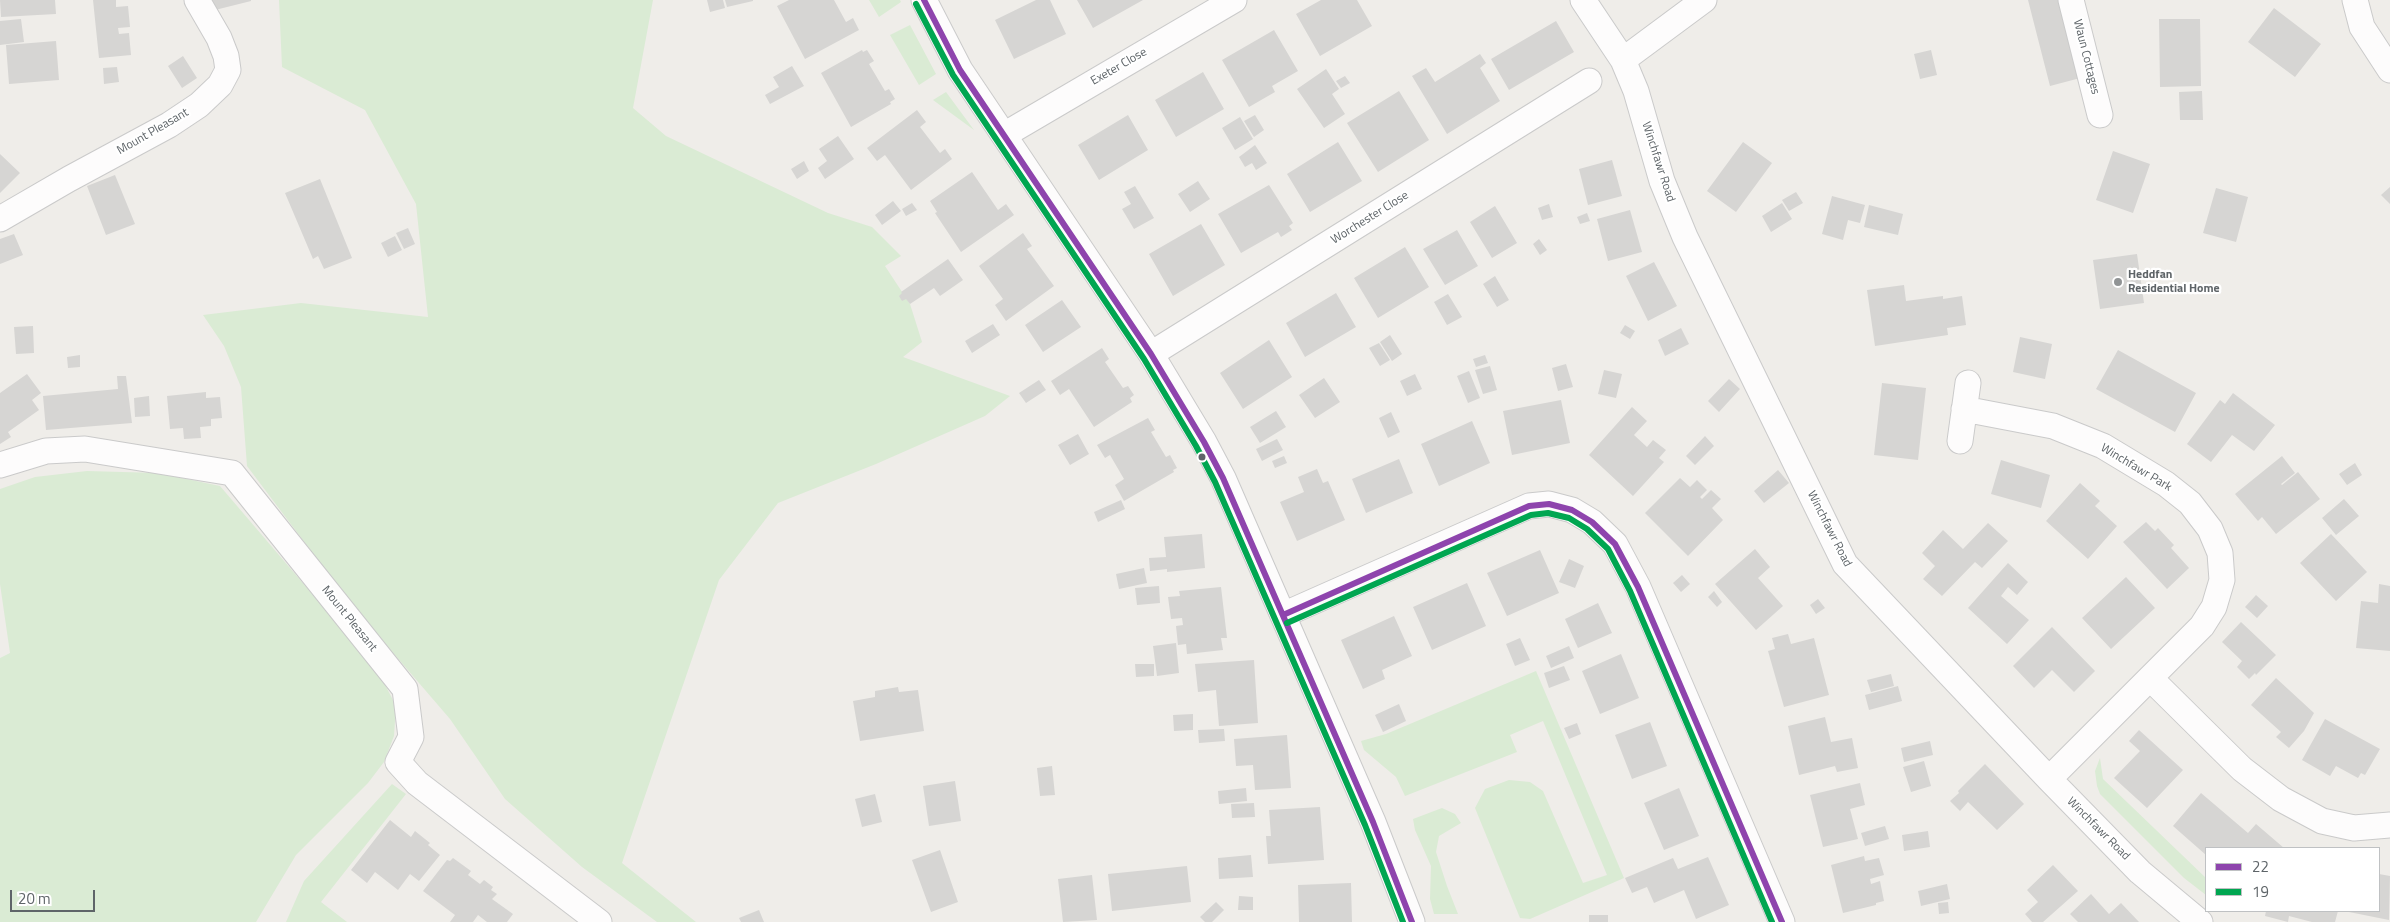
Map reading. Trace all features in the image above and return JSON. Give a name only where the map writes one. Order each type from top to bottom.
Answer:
[{"type":"street","name":"Mount Pleasant","points":[[0,219],[69,179],[170,125],[199,105],[220,85],[228,70],[226,56],[219,38],[197,0]]},
{"type":"street","points":[[924,0],[960,70],[1151,354],[1204,442],[1223,478],[1373,822],[1412,922]]},
{"type":"street","name":"Exeter Close","points":[[1004,135],[1234,0]]},
{"type":"street","name":"Winchfawr Road","points":[[1583,0],[1623,60],[1636,91],[1662,181],[1684,237],[1845,564],[2140,872],[2200,922]]},
{"type":"street","points":[[1623,60],[1704,0]]},
{"type":"street","name":"Waun Cottages","points":[[2071,0],[2100,115]]},
{"type":"street","points":[[2355,0],[2362,27],[2390,70]]},
{"type":"street","name":"Worchester Close","points":[[1151,354],[1589,81]]},
{"type":"street","points":[[1960,442],[1968,383]]},
{"type":"street","name":"Winchfawr Park","points":[[1964,409],[2053,426],[2103,446],[2166,484],[2190,503],[2210,529],[2220,553],[2222,580],[2214,607],[2202,626],[2049,779]]},
{"type":"street","name":"Mount Pleasant","points":[[0,465],[46,452],[85,449],[232,473],[405,689],[411,737],[398,762],[417,783],[599,922]]},
{"type":"street","points":[[1283,615],[1522,509],[1549,504],[1572,510],[1592,522],[1614,544],[1638,587],[1782,922]]},
{"type":"street","points":[[2150,678],[2242,769],[2281,799],[2322,821],[2354,828],[2390,825]]},
{"type":"green space","points":[[279,0],[653,0],[633,108],[666,136],[828,213],[872,227],[901,256],[885,266],[910,304],[922,342],[903,357],[1010,396],[985,416],[876,464],[778,503],[719,580],[622,863],[696,922],[657,922],[582,867],[505,799],[450,719],[351,604],[247,466],[241,387],[224,346],[203,315],[301,303],[428,317],[416,204],[365,110],[282,67]]},
{"type":"green space","points":[[869,0],[900,0],[901,2],[879,17]]},
{"type":"green space","points":[[910,25],[936,74],[919,85],[890,35]]},
{"type":"green space","points":[[946,92],[974,130],[933,100]]},
{"type":"green space","points":[[87,471],[158,473],[220,486],[378,671],[396,706],[394,736],[384,762],[368,783],[296,855],[256,922],[0,922],[0,658],[10,653],[0,584],[0,489],[35,477]]},
{"type":"green space","points":[[1536,671],[1624,878],[1530,919],[1520,918],[1475,808],[1485,789],[1509,780],[1530,782],[1543,791],[1583,883],[1607,875],[1543,721],[1510,735],[1517,752],[1405,796],[1396,777],[1364,750],[1361,741],[1386,734]]},
{"type":"green space","points":[[2100,758],[2103,779],[2205,877],[2205,894],[2184,878],[2100,794],[2095,771]]},
{"type":"green space","points":[[392,784],[406,794],[321,902],[347,922],[286,922],[304,881]]},
{"type":"green space","points":[[1442,808],[1455,814],[1461,823],[1439,836],[1436,852],[1458,914],[1434,914],[1430,899],[1431,866],[1415,830],[1413,819]]},
{"type":"building","points":[[0,0],[55,0],[56,14],[1,17]]},
{"type":"building","points":[[93,0],[116,0],[116,7],[128,6],[130,27],[118,28],[119,34],[129,33],[131,55],[99,58]]},
{"type":"building","points":[[208,0],[251,0],[251,1],[211,11]]},
{"type":"building","points":[[707,0],[723,0],[725,8],[710,12]]},
{"type":"building","points":[[725,0],[753,0],[753,1],[727,7]]},
{"type":"building","points":[[789,0],[834,0],[846,22],[853,18],[859,30],[805,59],[777,6]]},
{"type":"building","points":[[1036,0],[1050,0],[1066,34],[1014,59],[995,20]]},
{"type":"building","points":[[1077,0],[1143,0],[1093,28]]},
{"type":"building","points":[[1321,0],[1357,0],[1372,26],[1320,56],[1296,14]]},
{"type":"building","points":[[2028,0],[2063,0],[2084,77],[2050,86]]},
{"type":"building","points":[[2274,8],[2321,44],[2295,77],[2248,42]]},
{"type":"building","points":[[21,19],[24,42],[0,45],[0,21]]},
{"type":"building","points":[[2159,19],[2200,19],[2201,86],[2160,87]]},
{"type":"building","points":[[1556,21],[1574,52],[1509,90],[1491,59]]},
{"type":"building","points":[[1274,30],[1298,71],[1272,86],[1275,92],[1249,107],[1222,60]]},
{"type":"building","points":[[56,41],[59,80],[9,84],[6,45]]},
{"type":"building","points":[[862,50],[863,52],[867,50],[874,61],[869,64],[885,91],[889,89],[895,99],[890,102],[891,104],[851,127],[821,73]]},
{"type":"building","points":[[1931,50],[1937,75],[1920,79],[1914,54]]},
{"type":"building","points":[[1480,54],[1486,63],[1480,68],[1500,101],[1447,134],[1412,76],[1426,68],[1435,82]]},
{"type":"building","points":[[183,56],[197,78],[182,88],[168,66]]},
{"type":"building","points":[[792,66],[804,86],[770,104],[765,95],[779,87],[773,77]]},
{"type":"building","points":[[117,67],[119,82],[104,84],[103,68]]},
{"type":"building","points":[[1326,69],[1339,89],[1332,94],[1345,114],[1324,128],[1297,89]]},
{"type":"building","points":[[1203,72],[1224,109],[1176,137],[1155,100]]},
{"type":"building","points":[[1345,76],[1350,83],[1341,88],[1336,81]]},
{"type":"building","points":[[1399,91],[1429,140],[1378,172],[1347,123]]},
{"type":"building","points":[[2202,91],[2203,120],[2180,120],[2179,92]]},
{"type":"building","points":[[917,110],[926,122],[920,127],[940,153],[945,149],[952,159],[911,190],[885,155],[877,161],[867,148]]},
{"type":"building","points":[[1128,115],[1148,150],[1099,180],[1078,145]]},
{"type":"building","points":[[1255,115],[1264,130],[1254,137],[1244,121]]},
{"type":"building","points":[[1240,117],[1253,139],[1235,150],[1222,128]]},
{"type":"building","points":[[838,136],[854,159],[825,179],[818,168],[827,161],[819,149]]},
{"type":"building","points":[[1338,142],[1362,181],[1310,212],[1287,174]]},
{"type":"building","points":[[1743,142],[1772,163],[1736,212],[1707,191]]},
{"type":"building","points":[[1255,145],[1267,163],[1256,170],[1252,163],[1245,167],[1239,157]]},
{"type":"building","points":[[2113,151],[2150,164],[2133,213],[2096,200]]},
{"type":"building","points":[[0,154],[20,173],[0,193]]},
{"type":"building","points":[[1612,160],[1622,196],[1588,205],[1579,169]]},
{"type":"building","points":[[804,161],[809,171],[797,179],[791,169]]},
{"type":"building","points":[[972,172],[998,210],[1006,204],[1014,215],[961,252],[935,213],[937,212],[930,201]]},
{"type":"building","points":[[115,175],[135,224],[106,235],[87,186]]},
{"type":"building","points":[[320,179],[352,258],[324,269],[318,256],[313,259],[285,193]]},
{"type":"building","points":[[1198,181],[1210,199],[1190,212],[1178,194]]},
{"type":"building","points":[[1269,185],[1293,223],[1289,226],[1292,230],[1281,237],[1278,232],[1241,253],[1218,214]]},
{"type":"building","points":[[1135,186],[1154,218],[1134,229],[1122,209],[1131,204],[1124,192]]},
{"type":"building","points":[[2390,187],[2390,204],[2381,195]]},
{"type":"building","points":[[2216,188],[2248,197],[2236,242],[2203,233]]},
{"type":"building","points":[[1796,192],[1803,203],[1789,211],[1782,200]]},
{"type":"building","points":[[1832,196],[1865,205],[1860,223],[1848,220],[1843,240],[1822,234]]},
{"type":"building","points":[[893,201],[901,211],[882,225],[875,215]]},
{"type":"building","points":[[912,203],[917,210],[906,216],[902,209]]},
{"type":"building","points":[[1782,203],[1792,219],[1771,232],[1762,216]]},
{"type":"building","points":[[1549,204],[1553,217],[1542,220],[1538,208]]},
{"type":"building","points":[[1869,205],[1903,214],[1898,235],[1864,227]]},
{"type":"building","points":[[1495,206],[1517,243],[1492,258],[1470,222]]},
{"type":"building","points":[[1630,210],[1642,252],[1608,261],[1597,219]]},
{"type":"building","points":[[1587,213],[1590,221],[1580,224],[1577,217]]},
{"type":"building","points":[[1201,224],[1225,265],[1173,296],[1149,254]]},
{"type":"building","points":[[408,228],[415,244],[404,249],[396,233]]},
{"type":"building","points":[[1457,230],[1478,266],[1445,285],[1423,249]]},
{"type":"building","points":[[1023,233],[1032,246],[1027,249],[1054,286],[1006,321],[995,305],[1003,299],[979,266]]},
{"type":"building","points":[[14,234],[23,255],[0,264],[0,239]]},
{"type":"building","points":[[395,236],[402,250],[388,257],[381,243]]},
{"type":"building","points":[[1539,239],[1547,250],[1540,255],[1533,244]]},
{"type":"building","points":[[1405,247],[1429,287],[1378,318],[1354,278]]},
{"type":"building","name":"Heddfan Residential Home","points":[[2137,254],[2144,303],[2100,309],[2093,260]]},
{"type":"building","points":[[948,259],[963,280],[940,296],[934,288],[910,304],[906,299],[902,301],[899,296],[901,292]]},
{"type":"building","points":[[1654,262],[1677,306],[1648,321],[1626,276]]},
{"type":"building","points":[[1495,276],[1509,300],[1497,307],[1483,284]]},
{"type":"building","points":[[1904,285],[1906,301],[1943,296],[1943,299],[1962,296],[1966,325],[1947,328],[1948,335],[1875,346],[1867,290]]},
{"type":"building","points":[[1336,293],[1356,327],[1305,357],[1286,323]]},
{"type":"building","points":[[1448,294],[1462,317],[1447,325],[1434,302]]},
{"type":"building","points":[[1062,300],[1081,327],[1043,352],[1025,325]]},
{"type":"building","points":[[993,324],[1000,335],[972,353],[965,341]]},
{"type":"building","points":[[1625,325],[1635,331],[1630,339],[1620,333]]},
{"type":"building","points":[[33,326],[34,353],[16,354],[14,327]]},
{"type":"building","points":[[1681,328],[1689,344],[1665,356],[1658,340]]},
{"type":"building","points":[[1390,335],[1402,354],[1392,361],[1380,342]]},
{"type":"building","points":[[2020,337],[2052,344],[2045,379],[2013,372]]},
{"type":"building","points":[[1269,340],[1292,377],[1243,409],[1220,373]]},
{"type":"building","points":[[1379,343],[1390,360],[1380,366],[1369,348]]},
{"type":"building","points":[[1102,348],[1109,359],[1105,362],[1123,388],[1128,386],[1134,395],[1130,398],[1132,402],[1094,427],[1069,389],[1060,395],[1051,381]]},
{"type":"building","points":[[2118,350],[2196,393],[2175,432],[2096,389]]},
{"type":"building","points":[[80,355],[80,367],[68,368],[67,357]]},
{"type":"building","points":[[1485,355],[1488,363],[1476,367],[1473,359]]},
{"type":"building","points":[[1566,364],[1573,387],[1558,391],[1552,368]]},
{"type":"building","points":[[1490,366],[1497,390],[1483,394],[1475,370]]},
{"type":"building","points":[[1604,370],[1622,374],[1616,398],[1598,394]]},
{"type":"building","points":[[1469,371],[1480,398],[1468,403],[1457,376]]},
{"type":"building","points":[[27,374],[41,393],[32,400],[39,410],[8,432],[11,437],[0,444],[0,393]]},
{"type":"building","points":[[1415,374],[1422,389],[1407,396],[1400,381]]},
{"type":"building","points":[[117,376],[126,376],[132,423],[46,430],[43,396],[118,389]]},
{"type":"building","points":[[1324,378],[1340,402],[1315,418],[1299,395]]},
{"type":"building","points":[[1729,379],[1740,389],[1719,412],[1708,401]]},
{"type":"building","points":[[1039,380],[1046,390],[1026,403],[1019,393]]},
{"type":"building","points":[[1882,383],[1926,388],[1918,460],[1874,455]]},
{"type":"building","points":[[206,392],[206,398],[220,397],[222,418],[211,419],[211,426],[200,427],[201,438],[184,439],[183,428],[170,429],[167,396]]},
{"type":"building","points":[[2233,393],[2275,425],[2254,451],[2232,435],[2211,462],[2187,444],[2220,400],[2225,404]]},
{"type":"building","points":[[149,396],[150,416],[135,417],[134,398]]},
{"type":"building","points":[[1561,400],[1570,443],[1512,455],[1503,411]]},
{"type":"building","points":[[1632,407],[1647,421],[1634,435],[1647,447],[1653,440],[1666,450],[1659,458],[1664,462],[1633,496],[1589,455]]},
{"type":"building","points":[[1276,411],[1286,427],[1260,443],[1250,427]]},
{"type":"building","points":[[1391,412],[1400,432],[1388,438],[1379,418]]},
{"type":"building","points":[[1148,418],[1155,430],[1151,432],[1166,457],[1170,455],[1177,468],[1173,470],[1174,472],[1124,501],[1115,485],[1124,479],[1110,455],[1105,458],[1097,445]]},
{"type":"building","points":[[1472,421],[1490,463],[1439,486],[1421,444]]},
{"type":"building","points":[[1078,434],[1089,454],[1070,465],[1058,445]]},
{"type":"building","points":[[1705,436],[1714,446],[1695,465],[1686,456]]},
{"type":"building","points":[[1277,439],[1283,450],[1262,461],[1256,449]]},
{"type":"building","points":[[1284,456],[1287,463],[1275,468],[1272,461]]},
{"type":"building","points":[[2282,456],[2295,473],[2281,484],[2298,472],[2320,499],[2276,534],[2262,517],[2258,521],[2235,494]]},
{"type":"building","points":[[1399,459],[1413,493],[1366,513],[1352,479]]},
{"type":"building","points":[[2001,460],[2050,475],[2041,508],[1991,494]]},
{"type":"building","points":[[2355,463],[2362,475],[2347,485],[2339,474]]},
{"type":"building","points":[[1317,469],[1323,483],[1328,481],[1345,520],[1297,541],[1280,502],[1304,492],[1298,477]]},
{"type":"building","points":[[1778,470],[1789,483],[1764,503],[1754,491]]},
{"type":"building","points":[[1680,478],[1690,487],[1697,480],[1707,490],[1700,497],[1702,499],[1711,490],[1721,499],[1712,508],[1723,520],[1688,556],[1645,513]]},
{"type":"building","points":[[2080,483],[2100,501],[2095,506],[2117,526],[2088,559],[2046,521]]},
{"type":"building","points":[[2344,499],[2359,516],[2336,535],[2322,518]]},
{"type":"building","points":[[1121,500],[1125,509],[1098,522],[1094,512]]},
{"type":"building","points":[[2146,522],[2155,531],[2158,528],[2174,545],[2171,548],[2189,568],[2167,589],[2123,542]]},
{"type":"building","points":[[1988,523],[2008,541],[1982,568],[1975,562],[1942,596],[1923,579],[1935,566],[1922,553],[1943,530],[1963,549]]},
{"type":"building","points":[[1202,534],[1205,568],[1167,572],[1167,569],[1150,571],[1149,558],[1166,557],[1164,537]]},
{"type":"building","points":[[2331,534],[2367,572],[2336,601],[2300,563]]},
{"type":"building","points":[[1755,549],[1770,567],[1758,578],[1783,606],[1756,630],[1715,584]]},
{"type":"building","points":[[1540,550],[1559,593],[1507,616],[1487,573]]},
{"type":"building","points":[[1569,559],[1584,566],[1575,588],[1559,582]]},
{"type":"building","points":[[2008,563],[2028,582],[2017,595],[2008,587],[2001,596],[2029,620],[2007,644],[1968,608]]},
{"type":"building","points":[[1144,568],[1147,583],[1119,589],[1116,574]]},
{"type":"building","points":[[1682,575],[1690,584],[1681,592],[1673,583]]},
{"type":"building","points":[[2126,577],[2155,608],[2111,649],[2082,618]]},
{"type":"building","points":[[1467,583],[1486,626],[1432,650],[1413,607]]},
{"type":"building","points":[[2379,584],[2390,586],[2390,651],[2356,648],[2361,601],[2378,603]]},
{"type":"building","points":[[1159,586],[1160,603],[1137,605],[1135,588]]},
{"type":"building","points":[[1221,587],[1227,638],[1221,638],[1223,650],[1187,654],[1186,644],[1178,645],[1176,626],[1183,625],[1182,618],[1171,619],[1168,597],[1180,596],[1179,591]]},
{"type":"building","points":[[1714,591],[1722,602],[1717,607],[1708,597]]},
{"type":"building","points":[[2256,595],[2268,606],[2257,618],[2245,607]]},
{"type":"building","points":[[1818,599],[1825,608],[1816,614],[1810,605]]},
{"type":"building","points":[[1598,603],[1612,633],[1578,648],[1565,619]]},
{"type":"building","points":[[1394,616],[1412,656],[1382,670],[1385,679],[1363,689],[1341,640]]},
{"type":"building","points":[[2241,622],[2276,655],[2256,675],[2255,673],[2249,679],[2237,667],[2242,661],[2222,642]]},
{"type":"building","points":[[2052,627],[2095,671],[2074,692],[2052,670],[2034,688],[2013,666]]},
{"type":"building","points":[[1788,634],[1791,644],[1814,638],[1829,695],[1784,707],[1768,651],[1775,649],[1772,638]]},
{"type":"building","points":[[1520,638],[1530,660],[1515,666],[1506,644]]},
{"type":"building","points":[[1176,643],[1179,673],[1157,676],[1153,646]]},
{"type":"building","points":[[1569,646],[1574,658],[1551,668],[1546,656]]},
{"type":"building","points":[[1621,654],[1639,698],[1600,714],[1582,671]]},
{"type":"building","points":[[1254,660],[1258,723],[1219,726],[1216,690],[1198,692],[1195,664]]},
{"type":"building","points":[[1135,664],[1154,664],[1154,676],[1136,677]]},
{"type":"building","points":[[1564,666],[1570,680],[1549,688],[1544,673]]},
{"type":"building","points":[[1891,674],[1894,686],[1871,692],[1867,680]]},
{"type":"building","points":[[2276,678],[2314,713],[2304,731],[2289,748],[2276,737],[2281,732],[2251,705]]},
{"type":"building","points":[[1898,686],[1902,701],[1869,710],[1865,695]]},
{"type":"building","points":[[898,687],[899,692],[918,690],[924,731],[860,741],[853,701],[875,697],[875,691]]},
{"type":"building","points":[[1399,704],[1406,721],[1383,732],[1375,715]]},
{"type":"building","points":[[1193,714],[1193,730],[1174,731],[1173,715]]},
{"type":"building","points":[[1825,717],[1831,742],[1852,738],[1858,768],[1837,772],[1835,766],[1799,775],[1788,726]]},
{"type":"building","points":[[2325,719],[2380,749],[2365,775],[2361,773],[2358,778],[2336,766],[2330,776],[2302,760]]},
{"type":"building","points":[[1650,722],[1667,766],[1632,779],[1615,735]]},
{"type":"building","points":[[1577,723],[1581,734],[1569,739],[1564,728]]},
{"type":"building","points":[[1224,729],[1225,741],[1199,743],[1198,730]]},
{"type":"building","points":[[2139,730],[2183,770],[2147,808],[2114,778],[2140,751],[2129,741]]},
{"type":"building","points":[[1287,735],[1291,788],[1255,790],[1253,765],[1236,766],[1234,739]]},
{"type":"building","points":[[1930,741],[1933,755],[1904,762],[1901,748]]},
{"type":"building","points":[[1924,761],[1931,786],[1911,792],[1903,767]]},
{"type":"building","points":[[1985,764],[2024,804],[1997,830],[1968,802],[1960,811],[1950,801]]},
{"type":"building","points":[[1052,766],[1055,795],[1040,796],[1037,768]]},
{"type":"building","points":[[955,781],[961,821],[929,826],[923,786]]},
{"type":"building","points":[[1860,783],[1865,805],[1850,809],[1858,839],[1823,847],[1810,795]]},
{"type":"building","points":[[1246,788],[1247,801],[1219,804],[1218,791]]},
{"type":"building","points":[[1679,788],[1699,836],[1664,850],[1644,803]]},
{"type":"building","points":[[2201,793],[2248,833],[2256,824],[2283,847],[2205,847],[2205,854],[2173,826]]},
{"type":"building","points":[[875,794],[882,822],[862,827],[855,799]]},
{"type":"building","points":[[1254,803],[1255,817],[1232,818],[1231,804]]},
{"type":"building","points":[[1320,807],[1324,860],[1268,864],[1266,836],[1271,836],[1269,810]]},
{"type":"building","points":[[390,820],[411,837],[415,831],[430,843],[428,845],[440,855],[419,881],[410,874],[398,890],[375,872],[367,883],[351,870]]},
{"type":"building","points":[[1885,826],[1889,839],[1865,846],[1861,833]]},
{"type":"building","points":[[1928,831],[1930,847],[1904,851],[1902,835]]},
{"type":"building","points":[[940,850],[958,902],[931,912],[912,860]]},
{"type":"building","points":[[1251,855],[1253,877],[1219,879],[1218,858]]},
{"type":"building","points":[[1864,856],[1865,861],[1879,858],[1884,875],[1870,879],[1871,884],[1880,881],[1884,901],[1876,903],[1876,905],[1843,913],[1831,865]]},
{"type":"building","points":[[1708,857],[1729,905],[1696,919],[1684,890],[1654,903],[1647,887],[1632,893],[1625,878],[1673,858],[1678,869]]},
{"type":"building","points":[[453,858],[471,871],[468,875],[480,884],[484,880],[493,887],[491,890],[497,894],[492,899],[513,914],[507,922],[487,922],[478,915],[473,922],[450,922],[455,915],[423,891],[447,860],[450,861]]},
{"type":"building","points":[[2053,865],[2078,891],[2043,922],[2032,922],[2025,914],[2038,902],[2027,890]]},
{"type":"building","points":[[1187,866],[1191,902],[1112,911],[1108,874]]},
{"type":"building","points":[[2380,874],[2390,876],[2389,920],[2349,912],[2380,912]]},
{"type":"building","points":[[1092,875],[1097,920],[1063,922],[1058,879]]},
{"type":"building","points":[[1351,883],[1352,922],[1299,922],[1298,885]]},
{"type":"building","points":[[1947,884],[1950,899],[1921,906],[1918,891]]},
{"type":"building","points":[[2091,894],[2109,914],[2121,903],[2139,922],[2078,922],[2070,914]]},
{"type":"building","points":[[1239,896],[1253,897],[1253,910],[1238,910]]},
{"type":"building","points":[[1216,902],[1224,910],[1212,922],[1205,922],[1200,917]]},
{"type":"building","points":[[1948,902],[1949,913],[1939,914],[1938,903]]},
{"type":"building","points":[[759,910],[764,922],[741,922],[739,918]]},
{"type":"building","points":[[2266,912],[2338,912],[2335,922],[2312,922],[2289,916],[2288,922],[2265,916]]},
{"type":"building","points":[[1589,915],[1608,915],[1608,922],[1589,922]]},
{"type":"transit line","name":"22","points":[[924,0],[960,70],[1151,354],[1204,442],[1223,478],[1373,822],[1412,922]]},
{"type":"transit line","name":"19","points":[[916,4],[953,75],[1144,359],[1196,446],[1215,482],[1365,825],[1403,922]]},
{"type":"transit line","name":"22","points":[[1283,615],[1529,506],[1549,504],[1572,510],[1592,522],[1615,544],[1638,587],[1782,922]]},
{"type":"transit line","name":"19","points":[[1287,623],[1531,515],[1548,513],[1569,518],[1587,529],[1608,549],[1630,591],[1772,922]]},
{"type":"place","name":"Heddfan Residential Home","points":[[2118,282]]}]
